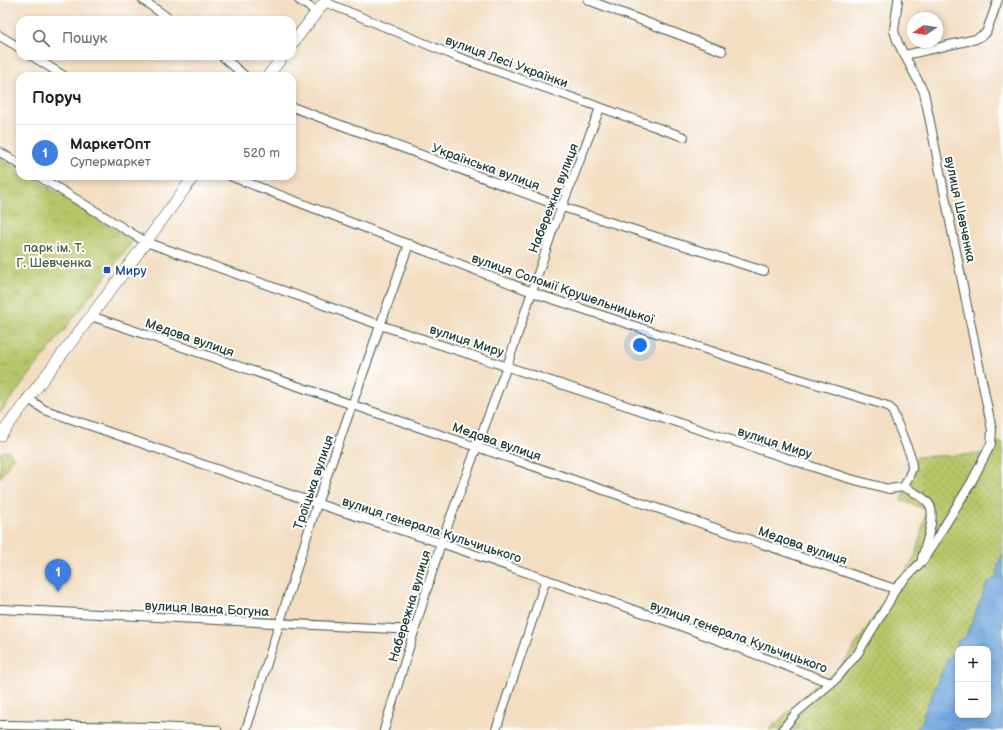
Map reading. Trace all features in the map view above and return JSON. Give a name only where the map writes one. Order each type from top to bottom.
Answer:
[{"type":"street","points":[[143,0],[165,16]]},
{"type":"street","points":[[299,0],[317,12]]},
{"type":"street","points":[[588,0],[722,51]]},
{"type":"street","name":"вулиця Шевченка","points":[[898,0],[894,31],[898,43],[924,92],[992,430],[991,444],[982,463],[935,543],[920,562]]},
{"type":"street","points":[[905,54],[976,39],[986,32],[998,0]]},
{"type":"street","points":[[296,39],[325,1]]},
{"type":"street","name":"вулиця Лесі Українки","points":[[325,1],[455,56],[600,108],[684,136]]},
{"type":"street","points":[[0,36],[16,46]]},
{"type":"street","points":[[38,60],[58,72]]},
{"type":"street","points":[[226,60],[240,72]]},
{"type":"street","points":[[271,72],[280,60]]},
{"type":"street","name":"Українська вулиця","points":[[296,108],[562,207],[764,271]]},
{"type":"street","name":"Набережна вулиця","points":[[384,730],[441,543],[507,366],[531,291],[600,108]]},
{"type":"street","points":[[0,152],[16,162]]},
{"type":"street","name":"вулиця Миру","points":[[45,180],[146,242],[380,325],[847,478],[889,489],[904,487]]},
{"type":"street","points":[[0,436],[191,180]]},
{"type":"street","name":"вулиця Соломії Крушельницької","points":[[241,180],[531,291],[757,366],[878,402],[892,410],[909,451],[912,463],[910,474],[904,487]]},
{"type":"street","name":"Троїцька вулиця","points":[[246,730],[317,504],[409,244]]},
{"type":"street","name":"Медова вулиця","points":[[91,316],[895,589]]},
{"type":"street","name":"вулиця генерала Кульчицького","points":[[27,398],[45,410],[317,504],[441,543],[546,579],[678,625],[831,683]]},
{"type":"street","points":[[782,730],[796,713],[831,683],[858,653],[889,602],[895,589],[920,562],[930,529],[932,509],[929,502],[904,487]]},
{"type":"street","points":[[496,730],[546,579]]},
{"type":"street","name":"вулиця Івана Богуна","points":[[0,610],[414,630]]},
{"type":"street","points":[[0,725],[156,727],[217,730]]},
{"type":"green space","name":"парк ім. Т. Г. Шевченка","points":[[0,158],[16,168],[16,180],[36,180],[133,241],[0,413]]},
{"type":"green space","points":[[999,442],[1003,442],[1003,555],[998,564],[997,578],[988,582],[965,638],[957,641],[955,652],[948,658],[924,713],[924,721],[915,730],[769,730],[815,686],[838,671],[915,557],[927,510],[901,500],[916,457],[981,454]]},
{"type":"green space","points":[[9,451],[14,457],[0,478],[0,453]]},
{"type":"water","points":[[1003,555],[1003,730],[915,730],[923,721],[924,713],[948,658],[955,652],[955,718],[991,718],[991,646],[956,646],[957,641],[965,638],[988,582],[997,578],[998,564]]},
{"type":"place","name":"Миру","points":[[107,270]]},
{"type":"place","name":"МаркетОпт","points":[[58,592]]}]
